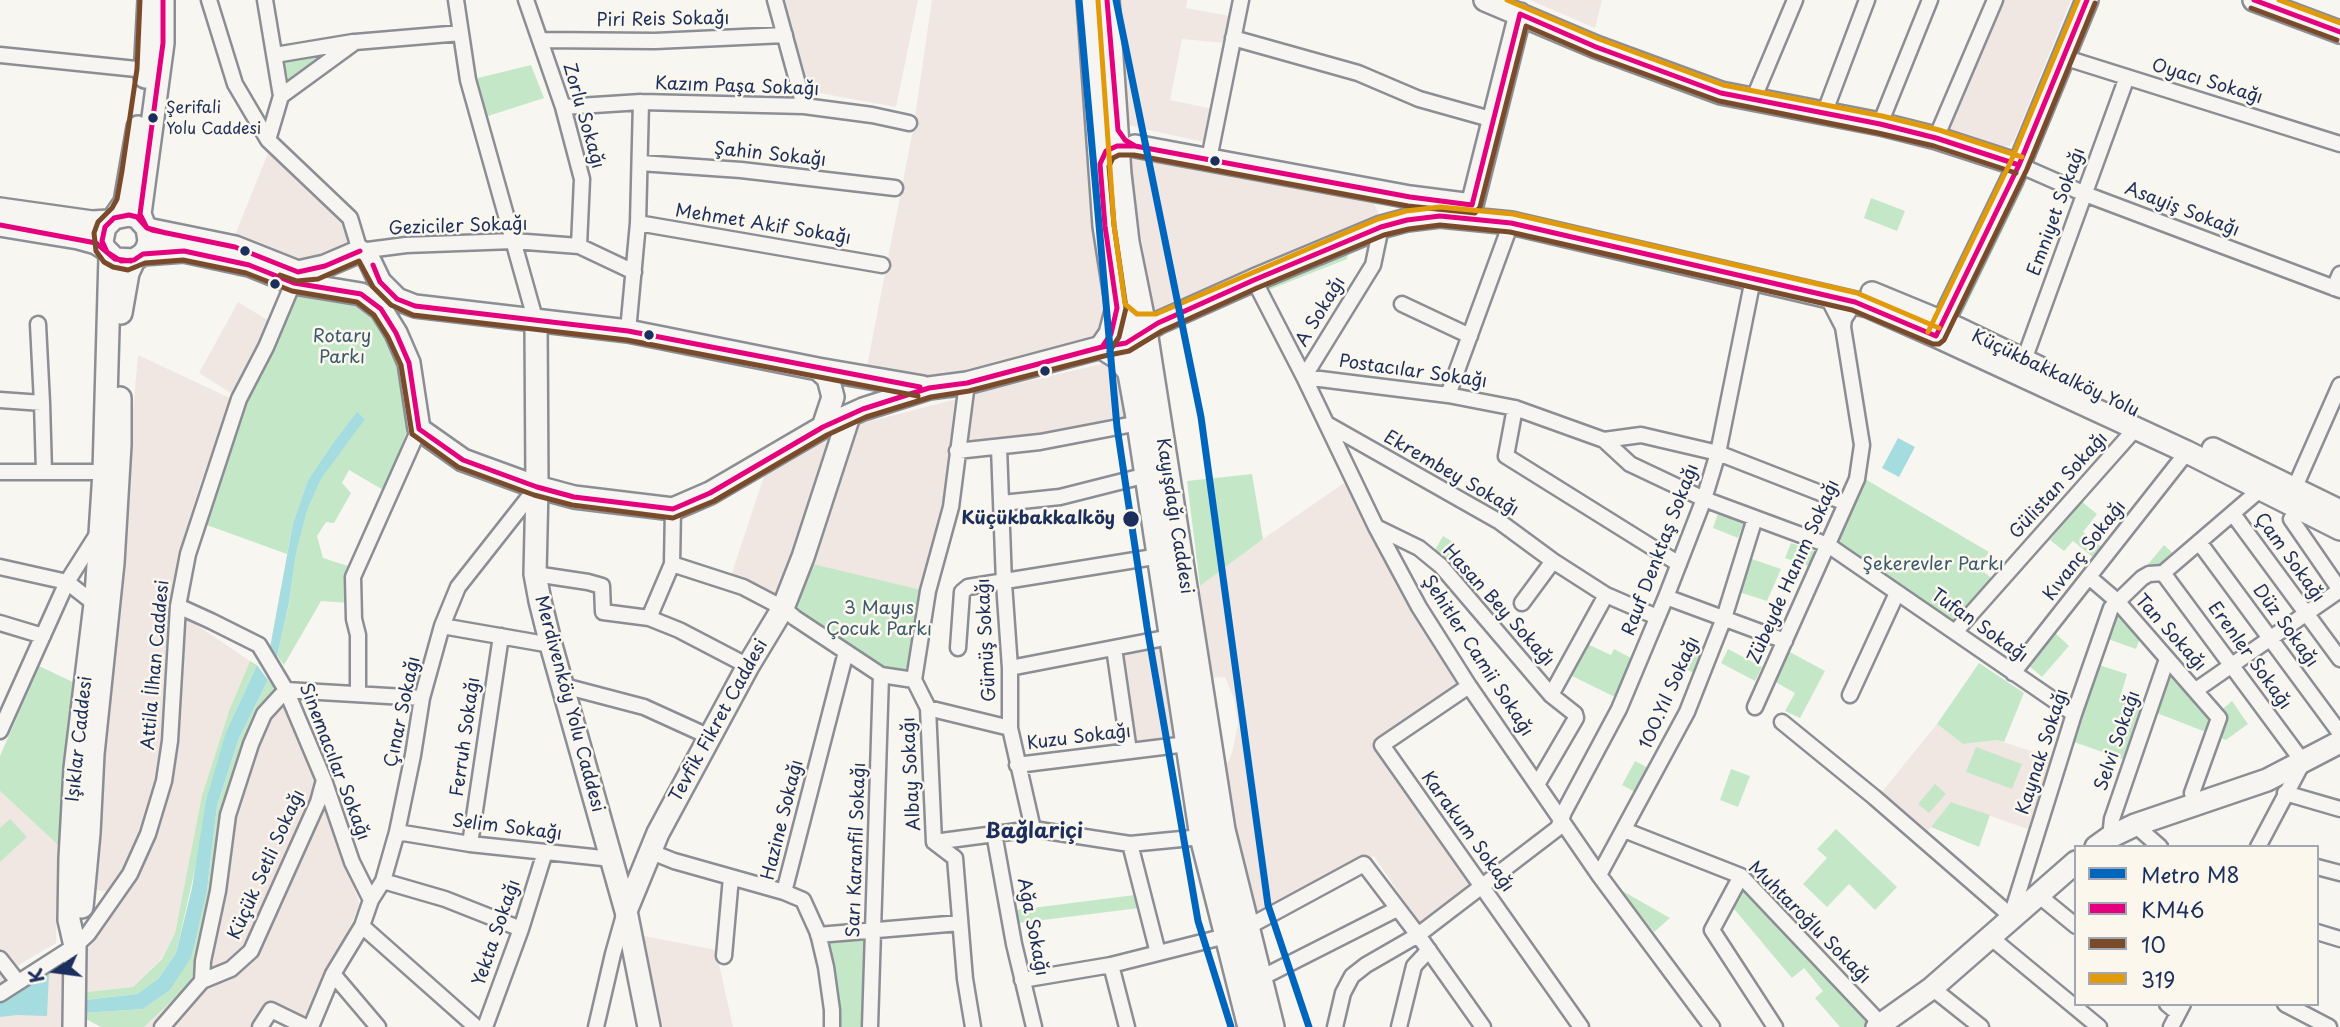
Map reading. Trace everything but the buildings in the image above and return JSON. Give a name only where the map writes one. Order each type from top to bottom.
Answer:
[{"type":"main road","name":"Işıklar Caddesi","points":[[75,946],[80,924],[89,833],[107,532],[104,472],[111,274],[103,234],[125,202],[146,70],[149,0]]},
{"type":"main road","name":"Işıklar Caddesi","points":[[76,1026],[75,946],[69,920],[75,768],[95,604],[120,444],[122,302],[138,257],[149,242],[139,214],[163,43],[163,0]]},
{"type":"main road","points":[[1089,0],[1105,226],[1117,308],[1111,334],[1102,347]]},
{"type":"main road","points":[[1100,164],[1106,151],[1126,146],[1116,122],[1107,0]]},
{"type":"main road","points":[[1485,0],[1652,69],[1721,93],[1880,124],[1937,138],[2019,164]]},
{"type":"main road","points":[[0,225],[96,243],[121,261],[184,251],[362,294],[381,309],[410,363],[419,429],[463,460],[537,487],[574,496],[673,509],[710,493],[823,427],[856,413],[929,388],[967,383],[1102,347],[1381,227],[1407,220],[1440,216],[1511,223],[1855,302],[1940,329],[2019,164],[2087,0]]},
{"type":"main road","points":[[2258,1],[2340,32]]},
{"type":"main road","points":[[1472,205],[1520,14]]},
{"type":"main road","name":"Küçükbakkalköy Yolu","points":[[1126,146],[1410,197],[1518,210],[1874,293],[1940,329],[2340,529]]},
{"type":"main road","name":"Kayışdağı Caddesi","points":[[1126,146],[1127,242],[1223,830],[1250,1027]]},
{"type":"main road","points":[[1373,190],[1381,198],[1386,210],[1386,221],[1381,227]]},
{"type":"main road","points":[[1407,220],[1403,206],[1410,197]]},
{"type":"main road","points":[[0,209],[92,222],[129,215],[160,232],[227,244],[296,278],[360,251]]},
{"type":"main road","points":[[351,293],[361,288],[365,278],[360,251]]},
{"type":"main road","points":[[360,251],[368,257],[380,282],[397,299],[415,306],[628,331],[863,378],[929,388]]},
{"type":"main road","points":[[396,333],[400,323],[415,306]]},
{"type":"main road","points":[[1117,308],[1143,331]]},
{"type":"main road","name":"Merdivenköy Yolu Caddesi","points":[[536,322],[535,575],[551,646],[626,911],[649,1027]]},
{"type":"main road","name":"Küçükbakkalköy Yolu","points":[[1940,329],[2024,360],[2295,487],[2340,511]]},
{"type":"main road","name":"Kayışdağı Caddesi","points":[[1143,331],[1130,372],[1202,837],[1236,932],[1259,979],[1272,1027]]},
{"type":"main road","points":[[1102,347],[1118,357],[1130,372]]},
{"type":"main road","points":[[818,369],[828,378],[833,397],[823,427]]},
{"type":"main road","name":"Tevfik Fikret Caddesi","points":[[626,911],[649,851],[680,789],[783,608],[856,413],[868,399],[869,390],[863,378]]},
{"type":"main road","points":[[2103,842],[2135,825],[2267,780],[2340,743]]},
{"type":"main road","points":[[1879,1026],[1932,988],[2011,916],[2074,864]]},
{"type":"street","points":[[209,0],[235,84],[268,140],[350,218],[360,251]]},
{"type":"street","points":[[265,0],[281,96],[268,140]]},
{"type":"street","name":"Merdivenköy Yolu Caddesi","points":[[456,0],[468,80],[536,322]]},
{"type":"street","name":"Zorlu Sokağı","points":[[526,0],[563,107],[582,179],[579,246]]},
{"type":"street","points":[[775,0],[804,106]]},
{"type":"street","points":[[1209,159],[1241,0]]},
{"type":"street","points":[[1753,100],[1795,0]]},
{"type":"street","points":[[1824,114],[1867,0]]},
{"type":"street","points":[[1880,124],[1930,0]]},
{"type":"street","points":[[1937,138],[1995,0]]},
{"type":"street","points":[[275,55],[355,42],[461,33]]},
{"type":"street","name":"Piri Reis Sokağı","points":[[541,40],[655,41],[785,35]]},
{"type":"street","points":[[1233,38],[1359,73],[1419,99],[1493,120]]},
{"type":"street","points":[[281,96],[355,42]]},
{"type":"street","points":[[0,55],[146,70]]},
{"type":"street","name":"Oyacı Sokağı","points":[[2063,57],[2340,144]]},
{"type":"street","name":"Emniyet Sokağı","points":[[2024,360],[2127,77]]},
{"type":"street","points":[[628,331],[638,223],[641,102]]},
{"type":"street","name":"Kazım Paşa Sokağı","points":[[563,107],[641,102],[804,106],[909,123]]},
{"type":"street","name":"Şahin Sokağı","points":[[639,163],[741,170],[895,188]]},
{"type":"street","name":"Asayiş Sokağı","points":[[2019,164],[2085,194],[2338,284]]},
{"type":"street","name":"Mehmet Akif Sokağı","points":[[638,223],[882,265]]},
{"type":"street","points":[[1448,395],[1511,223]]},
{"type":"street","name":"A Sokağı","points":[[1304,377],[1373,265],[1381,227]]},
{"type":"street","name":"Geziciler Sokağı","points":[[360,251],[406,245],[513,241],[579,246],[634,272]]},
{"type":"street","name":"Attila İlhan Caddesi","points":[[0,994],[75,946],[88,934],[130,874],[148,834],[164,781],[170,741],[178,606],[183,572],[239,399],[266,347],[296,278]]},
{"type":"street","name":"Rauf Denktaş Sokağı","points":[[1562,820],[1619,709],[1704,499],[1718,453],[1753,279]]},
{"type":"street","name":"Şehitler Camii Sokağı","points":[[1254,280],[1376,527],[1419,607],[1469,686],[1599,875],[1712,1027]]},
{"type":"street","name":"Zübeyde Hanım Sokağı","points":[[1755,707],[1857,479],[1862,445],[1843,327],[1827,296]]},
{"type":"street","points":[[1843,327],[1844,319],[1855,302]]},
{"type":"street","points":[[1402,304],[1470,336]]},
{"type":"street","points":[[38,324],[44,472]]},
{"type":"street","name":"Postacılar Sokağı","points":[[1304,377],[1448,395],[1515,408],[1604,440],[1641,435],[1718,453],[1846,503]]},
{"type":"street","points":[[672,565],[743,587],[783,608],[881,675],[914,680],[928,591],[951,507],[967,383]]},
{"type":"street","points":[[2295,487],[2340,386]]},
{"type":"street","points":[[0,400],[42,403]]},
{"type":"street","points":[[1515,408],[1506,456],[1679,564]]},
{"type":"street","points":[[957,451],[1049,441],[1139,423]]},
{"type":"street","name":"Ekrembey Sokağı","points":[[1327,424],[1500,522],[1606,595],[1657,617]]},
{"type":"street","name":"Gülistan Sokağı","points":[[1955,632],[2136,428]]},
{"type":"street","points":[[358,694],[358,635],[354,619],[353,578],[419,429]]},
{"type":"street","name":"Tufan Sokağı","points":[[1604,440],[1630,464],[1704,499],[1828,545],[2074,714]]},
{"type":"street","name":"Gümüş Sokağı","points":[[999,447],[1010,668],[1010,728],[1033,829]]},
{"type":"street","name":"Kıvanç Sokağı","points":[[2012,673],[2187,452]]},
{"type":"street","points":[[0,472],[104,472]]},
{"type":"street","points":[[1002,503],[1060,497],[1147,475]]},
{"type":"street","name":"Çınar Sokağı","points":[[308,1027],[332,974],[362,926],[371,900],[383,881],[414,755],[422,698],[442,626],[458,587],[537,487]]},
{"type":"street","points":[[2117,601],[2142,578],[2149,574],[2163,573],[2262,488]]},
{"type":"street","points":[[649,618],[672,565],[673,509]]},
{"type":"street","name":"Çam Sokağı","points":[[2233,514],[2340,659]]},
{"type":"street","name":"100.Yıl Sokağı","points":[[1599,875],[1687,712],[1724,618],[1755,518]]},
{"type":"street","points":[[2196,690],[2340,590],[2291,519]]},
{"type":"street","name":"Hasan Bey Sokağı","points":[[1376,527],[1419,548],[1441,566],[1551,695],[1576,714],[1538,783]]},
{"type":"street","points":[[0,731],[4,713],[68,583],[107,532]]},
{"type":"street","name":"Düz Sokağı","points":[[2199,542],[2340,733]]},
{"type":"street","points":[[958,648],[962,592],[968,587],[1160,556]]},
{"type":"street","points":[[1522,603],[1553,561]]},
{"type":"street","points":[[0,567],[68,583],[95,604]]},
{"type":"street","name":"Erenler Sokağı","points":[[2163,573],[2303,762]]},
{"type":"street","points":[[535,575],[602,586],[603,612],[649,618],[679,630],[748,666]]},
{"type":"street","name":"Tan Sokağı","points":[[2089,577],[2117,601],[2219,718],[2192,793],[2196,804]]},
{"type":"street","points":[[1850,695],[1897,593]]},
{"type":"street","name":"Hasan Bey Sokağı","points":[[1551,695],[1606,595]]},
{"type":"street","points":[[1666,597],[1785,641]]},
{"type":"street","name":"Kaynak Sokağı","points":[[2011,916],[2074,714],[2107,617],[2117,601]]},
{"type":"street","name":"Sinemacılar Sokağı","points":[[178,606],[258,646],[286,690],[324,780],[352,862],[371,900]]},
{"type":"street","points":[[0,623],[43,636]]},
{"type":"street","points":[[442,626],[551,646]]},
{"type":"street","name":"Ferruh Sokağı","points":[[470,844],[501,636]]},
{"type":"street","points":[[1010,668],[1170,637]]},
{"type":"street","points":[[1114,648],[1129,751]]},
{"type":"street","name":"Hazine Sokağı","points":[[832,1027],[828,978],[818,935],[803,900],[784,892],[846,652]]},
{"type":"street","name":"Selvi Sokağı","points":[[2103,842],[2167,659]]},
{"type":"street","name":"Sarı Karanfil Sokağı","points":[[870,1027],[881,675]]},
{"type":"street","name":"Albay Sokağı","points":[[914,680],[928,708],[934,842],[955,858],[965,979],[974,1027]]},
{"type":"street","points":[[564,686],[644,707],[710,737]]},
{"type":"street","name":"Karakum Sokağı","points":[[1469,686],[1382,745],[1581,1027]]},
{"type":"street","points":[[162,1027],[202,981],[203,961],[218,891],[228,815],[251,744],[264,714],[286,690],[422,698]]},
{"type":"street","points":[[928,708],[1010,728]]},
{"type":"street","points":[[1782,722],[1874,797],[2011,916]]},
{"type":"street","name":"Kuzu Sokağı","points":[[1017,765],[1187,744]]},
{"type":"street","points":[[2259,845],[2303,762]]},
{"type":"street","name":"Küçük Setli Sokağı","points":[[202,981],[231,969],[251,951],[318,802],[324,780]]},
{"type":"street","points":[[2285,793],[2340,809]]},
{"type":"street","points":[[1335,1027],[1343,993],[1352,976],[1418,935],[1558,828],[1562,820]]},
{"type":"street","points":[[2135,825],[2158,845]]},
{"type":"street","points":[[934,842],[1033,829],[1130,844],[1202,837]]},
{"type":"street","name":"Muhtaroğlu Sokağı","points":[[1624,830],[1741,876],[1879,1026]]},
{"type":"street","name":"Selim Sokağı","points":[[397,832],[470,844],[612,859]]},
{"type":"street","name":"Ağa Sokağı","points":[[994,833],[1022,980],[1034,1027]]},
{"type":"street","points":[[1130,844],[1158,953]]},
{"type":"street","points":[[649,851],[674,861],[784,892]]},
{"type":"street","name":"Yekta Sokağı","points":[[485,1027],[521,929],[545,852]]},
{"type":"street","points":[[1022,980],[1111,965],[1236,932],[1364,864],[1483,1027]]},
{"type":"street","points":[[2319,868],[2340,873]]},
{"type":"street","points":[[1741,876],[1712,930],[1775,1027]]},
{"type":"street","points":[[724,956],[730,877]]},
{"type":"street","points":[[383,881],[445,899],[521,929]]},
{"type":"street","points":[[2037,894],[2074,924]]},
{"type":"street","points":[[82,899],[109,903]]},
{"type":"street","points":[[1259,979],[1397,909]]},
{"type":"street","name":"Tevfik Fikret Caddesi","points":[[596,1027],[626,911]]},
{"type":"street","points":[[818,935],[960,923]]},
{"type":"street","points":[[362,926],[476,1027]]},
{"type":"street","points":[[2319,933],[2340,939]]},
{"type":"street","points":[[1989,936],[2099,1027]]},
{"type":"street","points":[[1399,1027],[1414,966],[1429,950]]},
{"type":"street","points":[[0,959],[18,982]]},
{"type":"street","points":[[1111,965],[1128,1027]]},
{"type":"street","points":[[332,974],[378,1027]]},
{"type":"street","points":[[1932,988],[1981,1027]]},
{"type":"street","points":[[2289,1006],[2331,1027],[2340,1017]]},
{"type":"street","points":[[2171,1027],[2176,1007]]},
{"type":"street","points":[[260,1027],[271,1010],[308,1027]]},
{"type":"shaded area","points":[[782,0],[918,0],[896,107],[808,91]]},
{"type":"shaded area","points":[[932,0],[1082,0],[1106,323],[1075,352],[953,379],[866,371],[913,130]]},
{"type":"shaded area","points":[[1115,0],[1187,0],[1186,8],[1230,16],[1226,43],[1182,39],[1170,100],[1213,109],[1203,142],[1127,125],[1123,118]]},
{"type":"shaded area","points":[[1530,0],[1602,0],[1595,28]]},
{"type":"shaded area","points":[[2001,0],[2071,0],[2014,140],[2009,146],[1994,147],[1945,133]]},
{"type":"shaded area","points":[[270,148],[345,219],[353,247],[298,266],[233,240]]},
{"type":"shaded area","points":[[1130,154],[1372,200],[1378,211],[1377,218],[1163,312],[1157,311],[1153,307],[1128,159]]},
{"type":"shaded area","points":[[238,302],[269,321],[234,395],[199,373]]},
{"type":"shaded area","points":[[138,355],[232,399],[201,481],[180,551],[170,607],[250,661],[230,708],[202,795],[175,933],[162,958],[133,987],[86,992],[86,944],[111,892],[90,889]]},
{"type":"shaded area","points":[[1115,361],[1131,421],[955,449],[947,507],[922,590],[805,562],[856,425]]},
{"type":"shaded area","points":[[835,430],[779,598],[731,576],[767,467]]},
{"type":"shaded area","points":[[1344,483],[1460,685],[1390,747],[1483,880],[1419,923],[1374,856],[1249,922],[1220,779],[1232,753],[1238,724],[1234,699],[1225,677],[1205,678],[1200,586]]},
{"type":"shaded area","points":[[1160,647],[1174,740],[1133,744],[1119,654]]},
{"type":"shaded area","points":[[279,689],[360,904],[308,1021],[270,1004],[253,1027],[144,1027],[191,983],[230,788]]},
{"type":"shaded area","points":[[1937,724],[1963,744],[1997,740],[2055,759],[2030,830],[1952,802],[1927,832],[1881,793]]},
{"type":"shaded area","points":[[0,791],[58,845],[56,943],[12,969],[0,952]]},
{"type":"shaded area","points":[[644,936],[716,950],[733,1027],[659,1027]]},
{"type":"shaded area","points":[[67,951],[65,1027],[0,1027],[0,968],[9,979]]},
{"type":"green space","points":[[331,52],[289,81],[283,59]]},
{"type":"green space","points":[[531,65],[544,98],[485,117],[474,79]]},
{"type":"green space","points":[[2019,181],[2025,184],[1962,314],[1957,312]]},
{"type":"green space","points":[[1871,198],[1905,211],[1897,231],[1864,218]]},
{"type":"green space","points":[[1348,251],[1347,259],[1266,291],[1262,284]]},
{"type":"green space","name":"Rotary Parkı","points":[[294,295],[348,301],[371,313],[389,335],[409,425],[385,491],[349,470],[342,483],[351,493],[334,523],[326,522],[317,536],[323,558],[351,567],[349,603],[321,601],[284,665],[277,656],[307,511],[321,479],[364,418],[357,413],[308,480],[293,523],[287,554],[204,524],[244,405]]},
{"type":"green space","points":[[1252,474],[1263,539],[1200,586],[1187,481]]},
{"type":"green space","name":"Şekerevler Parkı","points":[[1865,479],[1989,552],[1978,567],[1995,581],[1955,627],[1834,544]]},
{"type":"green space","points":[[2081,501],[2097,514],[2083,532],[2103,548],[2095,559],[2073,541],[2064,551],[2050,540]]},
{"type":"green space","points":[[1718,513],[1744,522],[1738,538],[1713,528]]},
{"type":"green space","points":[[1443,536],[1456,544],[1452,554],[1460,561],[1454,570],[1434,552]]},
{"type":"green space","points":[[1791,543],[1816,552],[1811,567],[1785,558]]},
{"type":"green space","points":[[2164,545],[2177,557],[2165,567],[2146,571],[2144,569]]},
{"type":"green space","points":[[1749,558],[1781,569],[1767,601],[1739,592]]},
{"type":"green space","name":"3 Mayıs Çocuk Parkı","points":[[805,562],[922,590],[910,673],[884,668],[790,611]]},
{"type":"green space","points":[[2119,609],[2141,635],[2136,649],[2105,638],[2113,616]]},
{"type":"green space","points":[[2052,630],[2069,646],[2042,677],[2027,664]]},
{"type":"green space","points":[[1689,641],[1704,648],[1694,673],[1679,666]]},
{"type":"green space","points":[[1585,643],[1611,655],[1614,649],[1633,659],[1619,699],[1570,675]]},
{"type":"green space","points":[[1728,649],[1762,667],[1755,681],[1721,663]]},
{"type":"green space","points":[[1788,651],[1825,671],[1800,718],[1785,711],[1795,693],[1772,680]]},
{"type":"green space","points":[[250,661],[257,665],[226,732],[176,953],[158,979],[137,994],[85,1000],[86,992],[133,987],[162,959],[175,933],[202,795],[230,708]]},
{"type":"green space","points":[[1979,663],[2024,693],[2004,742],[1997,740],[1963,744],[1937,724]]},
{"type":"green space","points":[[2099,665],[2127,674],[2120,698],[2143,705],[2125,760],[2074,742]]},
{"type":"green space","points":[[39,666],[77,684],[58,845],[0,791],[0,756]]},
{"type":"green space","points":[[2171,669],[2213,717],[2232,701],[2248,724],[2226,740],[2157,713]]},
{"type":"green space","points":[[268,680],[279,689],[256,717],[191,983],[144,1027],[101,1027],[84,1018],[83,1013],[143,1009],[169,991],[207,890],[217,806],[239,738]]},
{"type":"green space","points":[[1976,747],[2022,764],[2012,789],[1966,772]]},
{"type":"green space","points":[[1635,761],[1650,769],[1637,793],[1622,785]]},
{"type":"green space","points":[[1731,769],[1750,776],[1738,807],[1720,800]]},
{"type":"green space","points":[[1935,784],[1946,794],[1929,813],[1918,804]]},
{"type":"green space","points":[[1951,802],[1990,815],[1979,847],[1931,827]]},
{"type":"green space","points":[[10,819],[27,837],[0,862],[0,828]]},
{"type":"green space","points":[[1836,829],[1897,887],[1875,910],[1849,884],[1827,907],[1803,884],[1827,858],[1817,849]]},
{"type":"green space","points":[[1741,876],[1881,1017],[1864,1027],[1840,1027],[1815,998],[1823,991],[1804,968],[1792,978],[1729,903]]},
{"type":"green space","points":[[1619,889],[1670,918],[1654,932]]},
{"type":"green space","points":[[1143,894],[1147,907],[1011,924],[1008,911]]},
{"type":"green space","points":[[867,936],[864,1027],[838,1027],[824,939]]},
{"type":"water","points":[[357,412],[365,419],[321,479],[307,511],[277,656],[269,653],[293,523],[308,480]]},
{"type":"water","points":[[1898,438],[1915,447],[1899,477],[1882,468]]},
{"type":"water","points":[[257,665],[268,680],[239,738],[217,806],[207,890],[191,958],[169,991],[143,1009],[83,1013],[85,1000],[137,994],[158,979],[176,953],[192,888],[206,801],[226,732]]},
{"type":"water","points":[[49,973],[47,1016],[0,1017],[0,1003]]},
{"type":"metro line","name":"M8","points":[[1079,0],[1117,427],[1147,627],[1198,921],[1231,1027]]},
{"type":"metro line","name":"M8","points":[[1116,0],[1201,417],[1268,905],[1309,1027]]},
{"type":"transit line","name":"10","points":[[140,0],[137,69],[117,199],[98,222],[94,233],[96,251],[104,262],[128,270],[145,263],[183,260],[246,273],[292,291],[357,302],[374,315],[401,365],[412,434],[458,467],[534,495],[572,505],[673,518],[714,501],[827,435],[866,417],[931,397],[969,391],[1129,351],[1162,331],[1257,288],[1384,235],[1409,229],[1440,225],[1510,232],[1852,310],[1933,344],[1939,344],[1944,340],[2027,169],[2095,3]]},
{"type":"transit line","name":"KM46","points":[[163,0],[163,43],[140,214],[147,228],[166,233]]},
{"type":"transit line","name":"319","points":[[1098,0],[1114,225],[1125,304],[1137,314],[1156,314],[1378,219],[1406,211],[1440,207],[1513,214],[1857,293],[1939,328]]},
{"type":"transit line","name":"KM46","points":[[1107,0],[1118,130],[1125,140],[1135,146],[1162,151]]},
{"type":"transit line","name":"319","points":[[1507,0],[1599,39],[1723,85],[1882,116],[1939,130],[2022,157]]},
{"type":"transit line","name":"319","points":[[1928,332],[2011,161],[2078,0]]},
{"type":"transit line","name":"KM46","points":[[360,251],[325,266],[298,272],[235,247],[152,230],[137,217],[129,215],[114,218],[105,227],[102,241],[107,252],[121,261],[134,260],[143,254],[184,251],[249,265],[294,283],[361,294],[381,309],[396,333],[409,363],[419,429],[463,460],[537,487],[574,497],[673,509],[710,493],[823,427],[863,409],[929,388],[967,383],[1126,343],[1158,323],[1254,280],[1381,227],[1407,220],[1440,216],[1511,223],[1855,302],[1936,336],[2019,165],[2087,0]]},
{"type":"transit line","name":"KM46","points":[[2254,0],[2340,32]]},
{"type":"transit line","name":"319","points":[[2279,0],[2340,23]]},
{"type":"transit line","name":"10","points":[[2251,8],[2337,40]]},
{"type":"transit line","name":"KM46","points":[[1102,347],[1111,334],[1117,308],[1105,226],[1100,164],[1106,151],[1117,146],[1135,146],[1410,197],[1472,205],[1520,14],[1596,47],[1721,93],[1880,124],[1936,138],[2019,165]]},
{"type":"transit line","name":"10","points":[[1109,352],[1119,337],[1126,308],[1114,225],[1109,166],[1113,158],[1119,155],[1134,155],[1408,206],[1475,213],[1480,207],[1526,26],[1593,55],[1719,101],[1934,146],[2016,173]]},
{"type":"transit line","name":"KM46","points":[[0,225],[96,243],[115,259],[131,261]]},
{"type":"transit line","name":"10","points":[[280,275],[297,281],[318,279],[359,261],[373,287],[391,305],[413,315],[627,340],[918,396]]},
{"type":"transit line","name":"KM46","points":[[373,265],[380,282],[397,299],[415,306],[628,331],[920,387]]},
{"type":"place","name":"Şerifali Yolu Caddesi","points":[[153,118]]},
{"type":"place","name":"Küçükbakkalköy","points":[[1131,519]]},
{"type":"district","name":"Bağlariçi","points":[[1034,832]]}]
